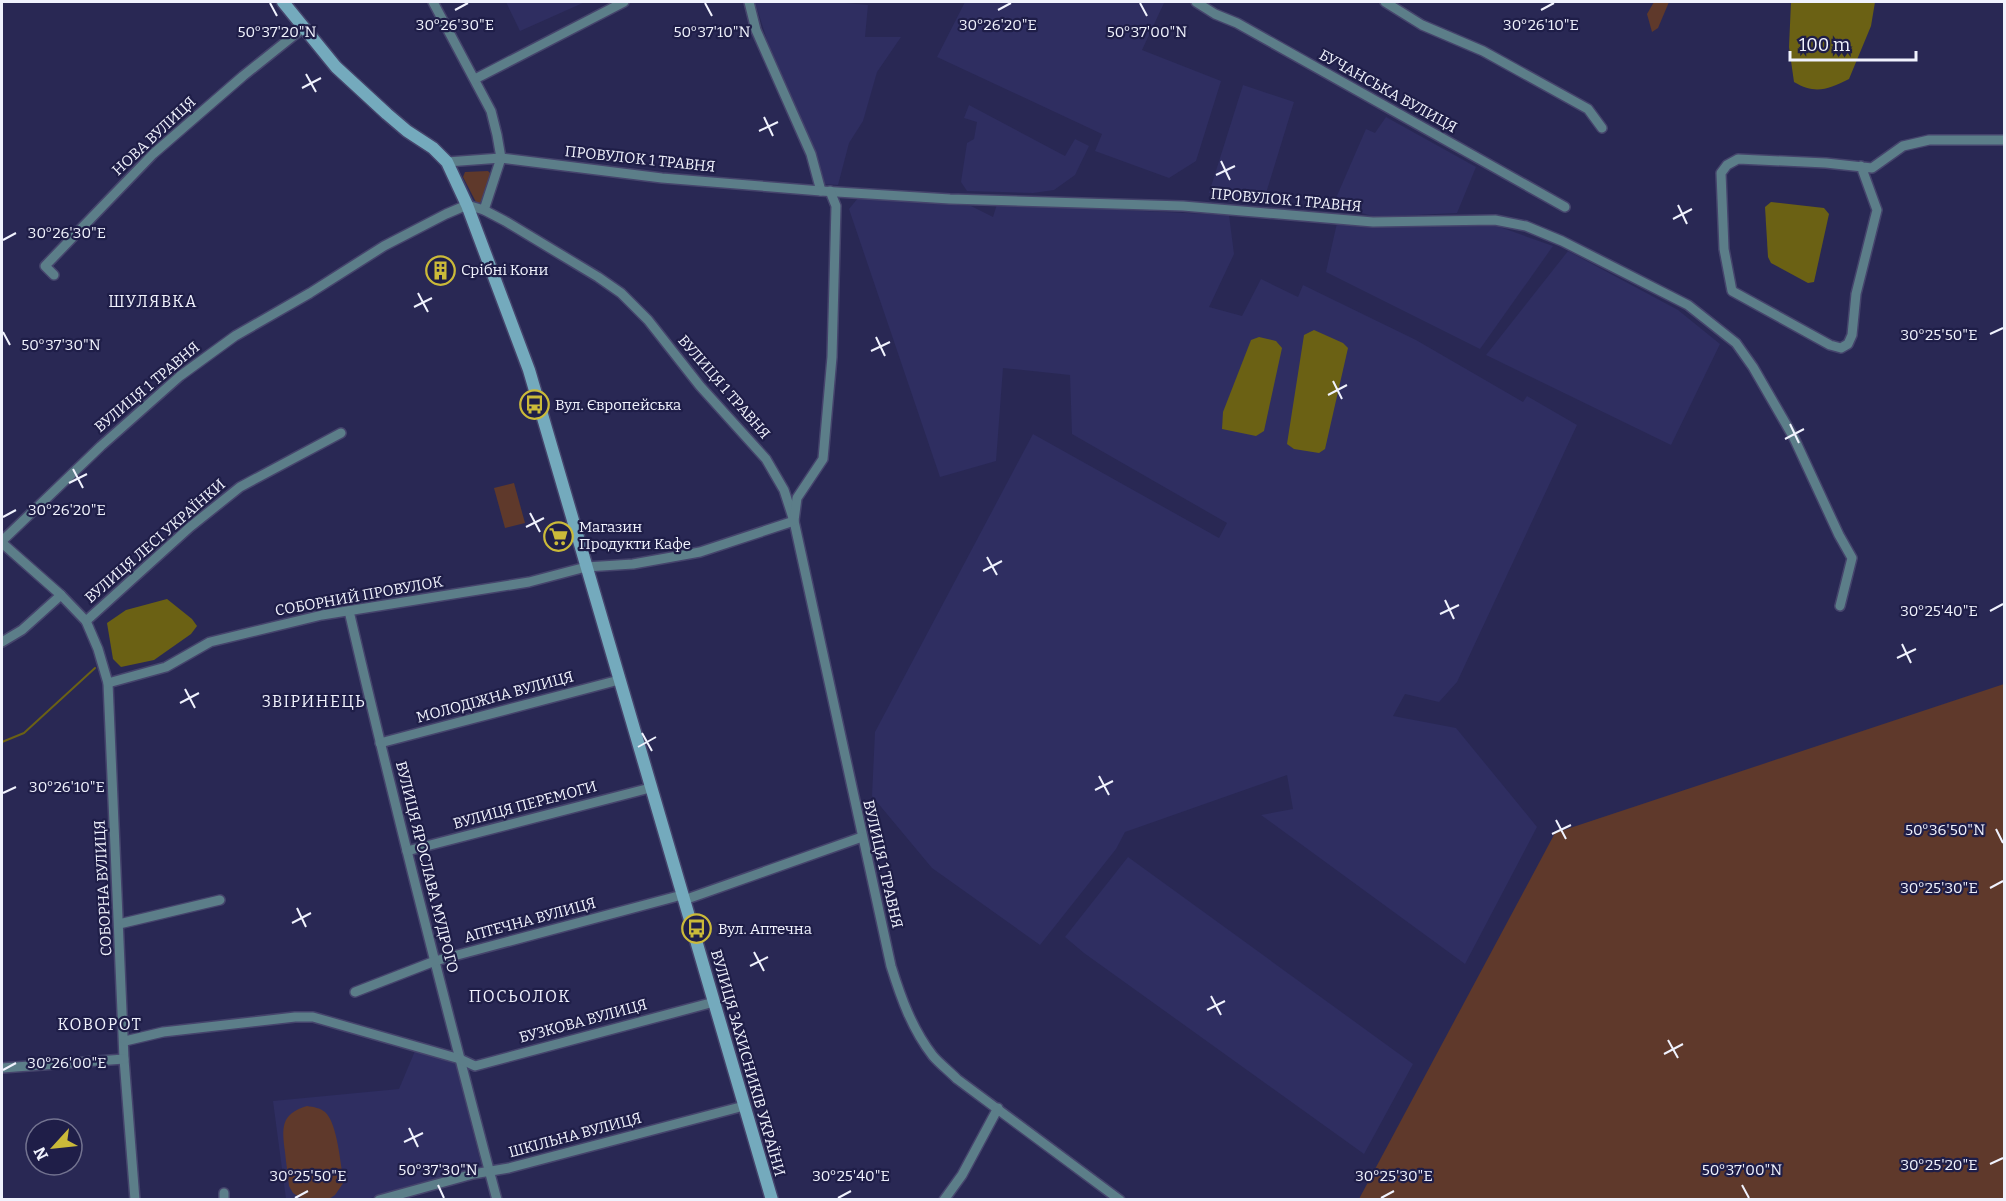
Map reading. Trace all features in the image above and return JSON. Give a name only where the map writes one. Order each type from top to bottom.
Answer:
[{"type":"street","name":"ВУЛИЦЯ ЗАХИСНИКІВ УКРАЇНИ","points":[[283,2],[336,67],[407,131],[433,148],[447,162],[466,205],[529,370],[772,1200]]},
{"type":"street","points":[[433,2],[491,111],[501,158],[484,210]]},
{"type":"street","points":[[475,79],[624,2]]},
{"type":"street","points":[[748,2],[756,30],[825,191],[836,206],[832,334],[823,459],[798,498],[794,521]]},
{"type":"street","name":"БУЧАНСЬКА ВУЛИЦЯ","points":[[1196,2],[1215,14],[1238,23],[1565,207]]},
{"type":"street","points":[[1385,2],[1422,25],[1483,51],[1588,109],[1602,128]]},
{"type":"street","name":"НОВА ВУЛИЦЯ","points":[[54,275],[45,266],[153,154],[243,76],[303,28]]},
{"type":"street","points":[[1861,166],[1877,210],[1856,294],[1852,335],[1848,344],[1841,348],[1830,345],[1732,291],[1724,249],[1721,173],[1727,165],[1738,159],[1826,163],[1861,166],[1872,168],[1903,146],[1929,140],[2004,140]]},
{"type":"street","name":"ПРОВУЛОК 1 ТРАВНЯ","points":[[447,162],[501,158],[662,178],[825,191],[950,199],[1183,206],[1372,222],[1495,220],[1526,226],[1562,241],[1688,305],[1736,343],[1753,367],[1794,438],[1852,558],[1840,606]]},
{"type":"street","name":"ВУЛИЦЯ 1 ТРАВНЯ","points":[[2,542],[100,446],[189,369],[235,336],[310,293],[384,246],[466,205],[484,210],[598,277],[621,293],[648,320],[700,386],[766,459],[784,490],[794,521],[891,966],[901,999],[914,1026],[934,1057],[957,1079],[1120,1200]]},
{"type":"street","name":"ВУЛИЦЯ ЛЕСІ УКРАЇНКИ","points":[[86,621],[190,527],[240,487],[340,433]]},
{"type":"street","name":"СОБОРНИЙ ПРОВУЛОК","points":[[108,683],[166,667],[210,642],[322,615],[528,582],[586,567],[633,564],[700,552],[794,521]]},
{"type":"street","name":"СОБОРНА ВУЛИЦЯ","points":[[2,542],[61,595],[86,621],[98,649],[108,683],[124,1059],[135,1200]]},
{"type":"street","name":"ВУЛИЦЯ ЛЕСІ УКРАЇНКИ","points":[[2,642],[22,630],[61,595]]},
{"type":"street","name":"ВУЛИЦЯ ЯРОСЛАВА МУДРОГО","points":[[349,612],[459,1059],[497,1200]]},
{"type":"street","name":"МОЛОДІЖНА ВУЛИЦЯ","points":[[380,743],[619,680]]},
{"type":"street","name":"ВУЛИЦЯ ПЕРЕМОГИ","points":[[407,851],[650,788]]},
{"type":"street","name":"АПТЕЧНА ВУЛИЦЯ","points":[[355,992],[435,961],[683,898],[862,837]]},
{"type":"street","points":[[119,924],[220,900]]},
{"type":"street","name":"БУЗКОВА ВУЛИЦЯ","points":[[125,1041],[163,1032],[313,1017],[459,1059],[474,1066],[714,1002]]},
{"type":"street","points":[[2,1068],[124,1059]]},
{"type":"street","name":"ШКІЛЬНА ВУЛИЦЯ","points":[[378,1200],[744,1106]]},
{"type":"street","points":[[944,1200],[962,1175],[998,1108]]},
{"type":"shaded area","points":[[506,2],[585,2],[520,31]]},
{"type":"shaded area","points":[[755,2],[834,2],[868,5],[865,37],[901,37],[877,72],[863,121],[849,143],[838,185],[824,184],[815,153],[767,40]]},
{"type":"shaded area","points":[[965,2],[1164,3],[1142,50],[1221,81],[1196,161],[1169,178],[1095,151],[1102,134],[937,57]]},
{"type":"shaded area","points":[[1654,2],[1669,2],[1658,28],[1652,32],[1647,14]]},
{"type":"shaded area","points":[[1791,2],[1875,2],[1871,26],[1849,79],[1822,89],[1809,88],[1794,82],[1789,47]]},
{"type":"shaded area","points":[[1243,85],[1294,102],[1263,203],[1209,193]]},
{"type":"shaded area","points":[[969,105],[1065,156],[1075,139],[1089,146],[1075,175],[1054,190],[1033,193],[967,191],[961,182],[967,143],[974,139],[977,122],[964,118]]},
{"type":"shaded area","points":[[1386,117],[1476,167],[1457,213],[1376,217],[1333,205],[1366,129],[1375,133]]},
{"type":"shaded area","points":[[488,171],[492,175],[483,201],[477,204],[463,177],[465,172]]},
{"type":"shaded area","points":[[858,198],[971,206],[993,217],[997,204],[1229,215],[1234,254],[1209,307],[1242,316],[1261,279],[1298,297],[1303,285],[1416,340],[1523,402],[1527,396],[1577,425],[1457,682],[1439,702],[1405,694],[1393,716],[1456,728],[1537,827],[1465,964],[1261,815],[1293,809],[1287,775],[1125,832],[1116,849],[1040,945],[932,868],[872,796],[875,732],[1033,434],[1219,538],[1227,523],[1072,434],[1070,375],[1003,368],[996,461],[940,477],[849,209]]},
{"type":"shaded area","points":[[1771,202],[1824,208],[1829,214],[1814,282],[1808,283],[1771,263],[1768,257],[1765,207]]},
{"type":"shaded area","points":[[1337,223],[1497,226],[1553,246],[1480,349],[1326,272]]},
{"type":"shaded area","points":[[1568,251],[1678,310],[1720,344],[1671,445],[1486,355]]},
{"type":"shaded area","points":[[1314,330],[1343,343],[1348,348],[1325,449],[1319,453],[1294,449],[1287,444],[1304,335]]},
{"type":"shaded area","points":[[1259,337],[1276,341],[1282,348],[1264,431],[1256,436],[1222,429],[1223,412],[1251,340]]},
{"type":"shaded area","points":[[514,483],[525,523],[505,528],[494,488]]},
{"type":"shaded area","points":[[167,599],[192,619],[197,626],[191,634],[154,660],[121,667],[113,659],[107,623],[126,610]]},
{"type":"shaded area","points":[[2004,684],[2004,1199],[1359,1199],[1555,833]]},
{"type":"shaded area","points":[[1128,857],[1413,1064],[1364,1154],[1065,937]]},
{"type":"shaded area","points":[[415,1051],[456,1064],[481,1164],[476,1171],[367,1199],[286,1199],[273,1101],[399,1089]]},
{"type":"shaded area","points":[[307,1106],[325,1112],[336,1135],[344,1182],[335,1195],[329,1199],[302,1199],[293,1193],[289,1186],[283,1136],[285,1123],[292,1113]]},
{"type":"waterway","points":[[2,742],[24,733],[95,668]]},
{"type":"place","name":"Срібні Кони","points":[[440,270]]},
{"type":"place","name":"Вул. Європейська","points":[[534,405]]},
{"type":"place","name":"Магазин Продукти Кафе","points":[[558,536]]},
{"type":"place","name":"Вул. Аптечна","points":[[697,929]]},
{"type":"district","name":"ШУЛЯВКА","points":[[153,301]]},
{"type":"district","name":"ЗВІРИНЕЦЬ","points":[[314,701]]},
{"type":"district","name":"ПОСЬОЛОК","points":[[520,996]]},
{"type":"district","name":"КОВОРОТ","points":[[100,1024]]}]
